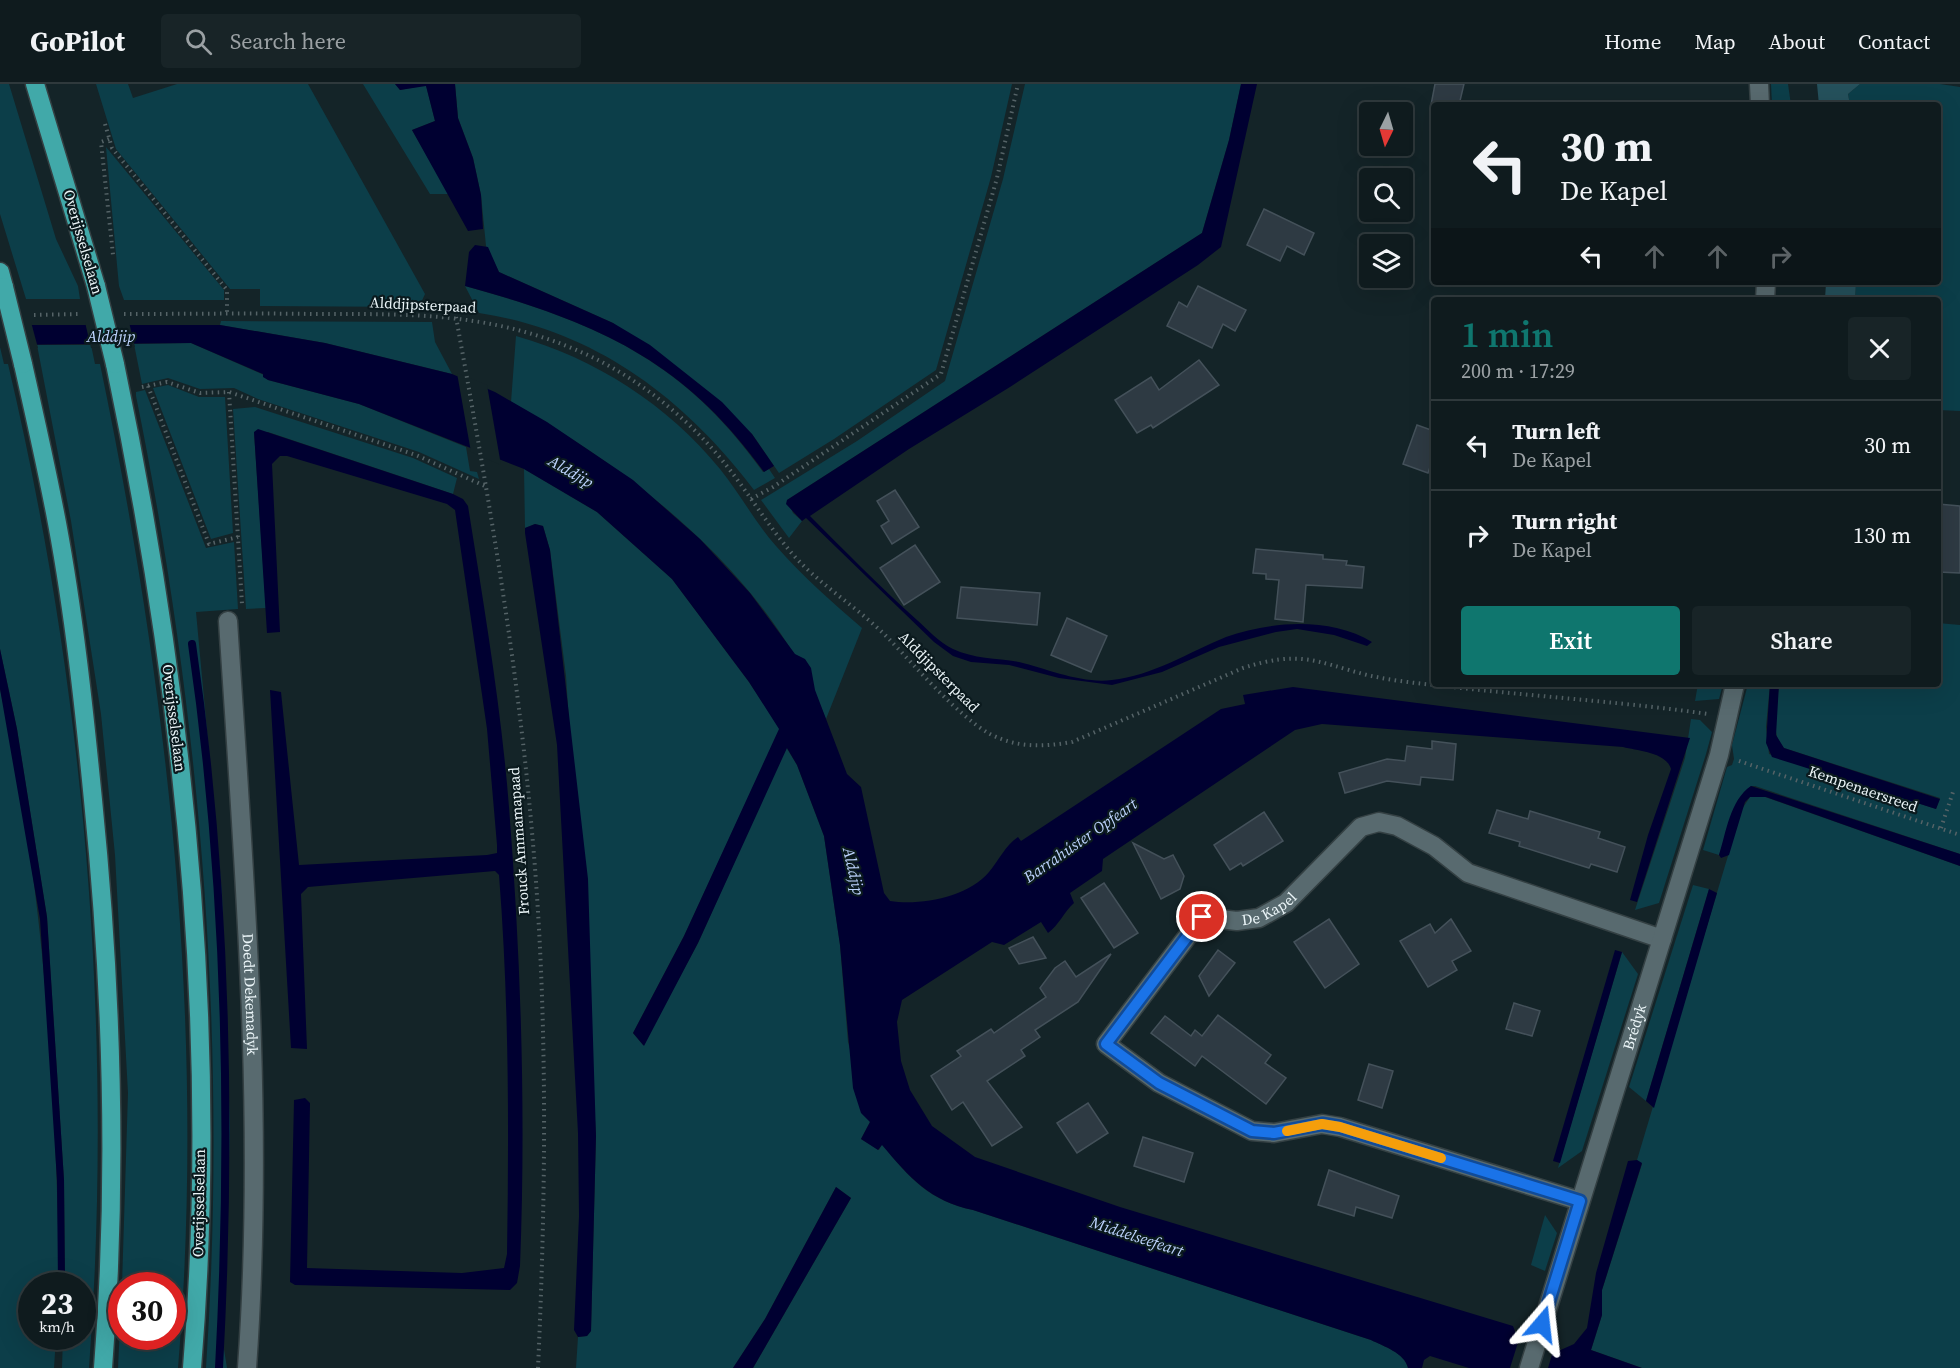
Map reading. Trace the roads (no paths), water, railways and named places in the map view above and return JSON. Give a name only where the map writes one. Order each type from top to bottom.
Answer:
[{"type":"main road","name":"Overijsselselaan","points":[[35,84],[96,286],[115,364],[155,579],[178,734],[191,861],[200,1069],[200,1213],[192,1368]]},
{"type":"main road","points":[[2,279],[23,364],[57,524],[85,716],[99,857],[107,966],[112,1094],[103,1368]]},
{"type":"street","points":[[1759,84],[1760,102]]},
{"type":"street","name":"Doedt Dekemadyk","points":[[228,621],[254,1028],[254,1204],[247,1368]]},
{"type":"street","name":"Brédyk","points":[[1529,1368],[1662,939],[1728,717],[1734,687]]},
{"type":"street","name":"De Kapel","points":[[1580,1201],[1340,1127],[1322,1124],[1274,1133],[1252,1131],[1159,1083],[1106,1044],[1202,917],[1238,921],[1259,918],[1286,903],[1361,827],[1379,822],[1397,826],[1434,846],[1468,873],[1662,939]]},
{"type":"water","points":[[395,84],[455,84],[458,118],[473,158],[481,195],[483,229],[468,231],[412,130],[435,121],[426,86],[400,90]]},
{"type":"water","points":[[1241,84],[1257,84],[1221,247],[1198,265],[1010,387],[909,449],[810,516],[934,636],[953,649],[969,655],[1019,662],[1077,678],[1101,681],[1141,674],[1226,637],[1281,625],[1319,625],[1338,628],[1372,642],[1367,646],[1334,635],[1297,629],[1276,632],[1219,647],[1162,672],[1112,685],[1059,678],[1009,665],[971,662],[953,656],[934,642],[806,518],[802,521],[786,504],[787,500],[1202,233],[1229,140]]},
{"type":"water","points":[[475,245],[488,247],[499,272],[613,323],[650,345],[722,402],[752,434],[774,466],[764,472],[733,433],[701,400],[668,373],[633,350],[555,314],[465,286],[469,252]]},
{"type":"water","points":[[0,325],[220,325],[325,343],[452,374],[495,392],[547,422],[633,480],[700,539],[750,593],[795,654],[805,659],[811,668],[815,690],[847,774],[861,787],[884,893],[890,901],[929,901],[969,888],[989,872],[1018,837],[1021,841],[1221,709],[1245,704],[1243,695],[1293,687],[1690,738],[1637,902],[1630,900],[1648,835],[1671,769],[1664,759],[1623,747],[1322,724],[1295,730],[1103,859],[1102,871],[1070,893],[1074,903],[1048,933],[1041,922],[1004,945],[992,942],[902,1000],[897,1022],[901,1061],[910,1090],[932,1126],[975,1157],[1120,1207],[1513,1326],[1518,1339],[1556,1352],[1574,1344],[1587,1328],[1596,1273],[1628,1161],[1637,1160],[1642,1163],[1602,1290],[1602,1315],[1591,1350],[1642,1368],[1469,1368],[1430,1356],[1424,1360],[1422,1368],[1408,1368],[1398,1354],[1371,1340],[958,1206],[933,1194],[912,1178],[882,1145],[878,1150],[861,1139],[870,1122],[861,1113],[853,1088],[840,945],[824,836],[797,765],[787,748],[698,943],[644,1046],[633,1033],[684,936],[779,729],[749,682],[672,579],[597,512],[524,469],[359,404],[268,380],[263,377],[263,374],[191,343],[0,345]]},
{"type":"water","points":[[258,429],[453,494],[463,499],[468,506],[492,656],[501,731],[517,922],[521,1036],[522,1209],[520,1266],[517,1283],[510,1290],[295,1285],[290,1282],[294,1100],[305,1098],[310,1103],[307,1268],[462,1273],[504,1268],[507,1254],[508,1159],[505,970],[499,875],[495,871],[308,887],[301,894],[307,1049],[291,1048],[270,690],[281,692],[299,865],[487,855],[497,853],[497,845],[487,729],[455,510],[447,504],[287,456],[280,456],[272,464],[280,632],[267,633],[254,432]]},
{"type":"water","points":[[535,524],[543,526],[550,550],[588,879],[596,1136],[591,1331],[587,1336],[578,1337],[574,1330],[579,1216],[578,1133],[557,745],[525,533],[525,528]]},
{"type":"water","points":[[0,649],[17,729],[47,917],[64,1180],[65,1272],[58,1272],[57,1180],[40,919],[0,689]]},
{"type":"water","points":[[1770,687],[1779,687],[1776,735],[1784,748],[1940,799],[1936,809],[1772,757],[1766,743]]},
{"type":"water","points":[[1751,786],[1960,854],[1960,866],[1766,797],[1750,797],[1745,802],[1729,855],[1721,858],[1719,855],[1733,808]]},
{"type":"water","points":[[1709,889],[1717,893],[1654,1108],[1646,1101]]},
{"type":"water","points":[[1615,950],[1622,952],[1560,1163],[1553,1161]]},
{"type":"water","points":[[836,1187],[851,1198],[753,1368],[733,1368],[765,1319]]},
{"type":"waterway","points":[[192,644],[213,824],[224,1005],[225,1187],[219,1368]]},
{"type":"water label","name":"Alddjip","points":[[111,336]]},
{"type":"water label","name":"Alddjip","points":[[571,471]]},
{"type":"water label","name":"Barrahúster Opfeart","points":[[1080,840]]},
{"type":"water label","name":"Alddjip","points":[[854,871]]},
{"type":"water label","name":"Middelseefeart","points":[[1137,1236]]}]
